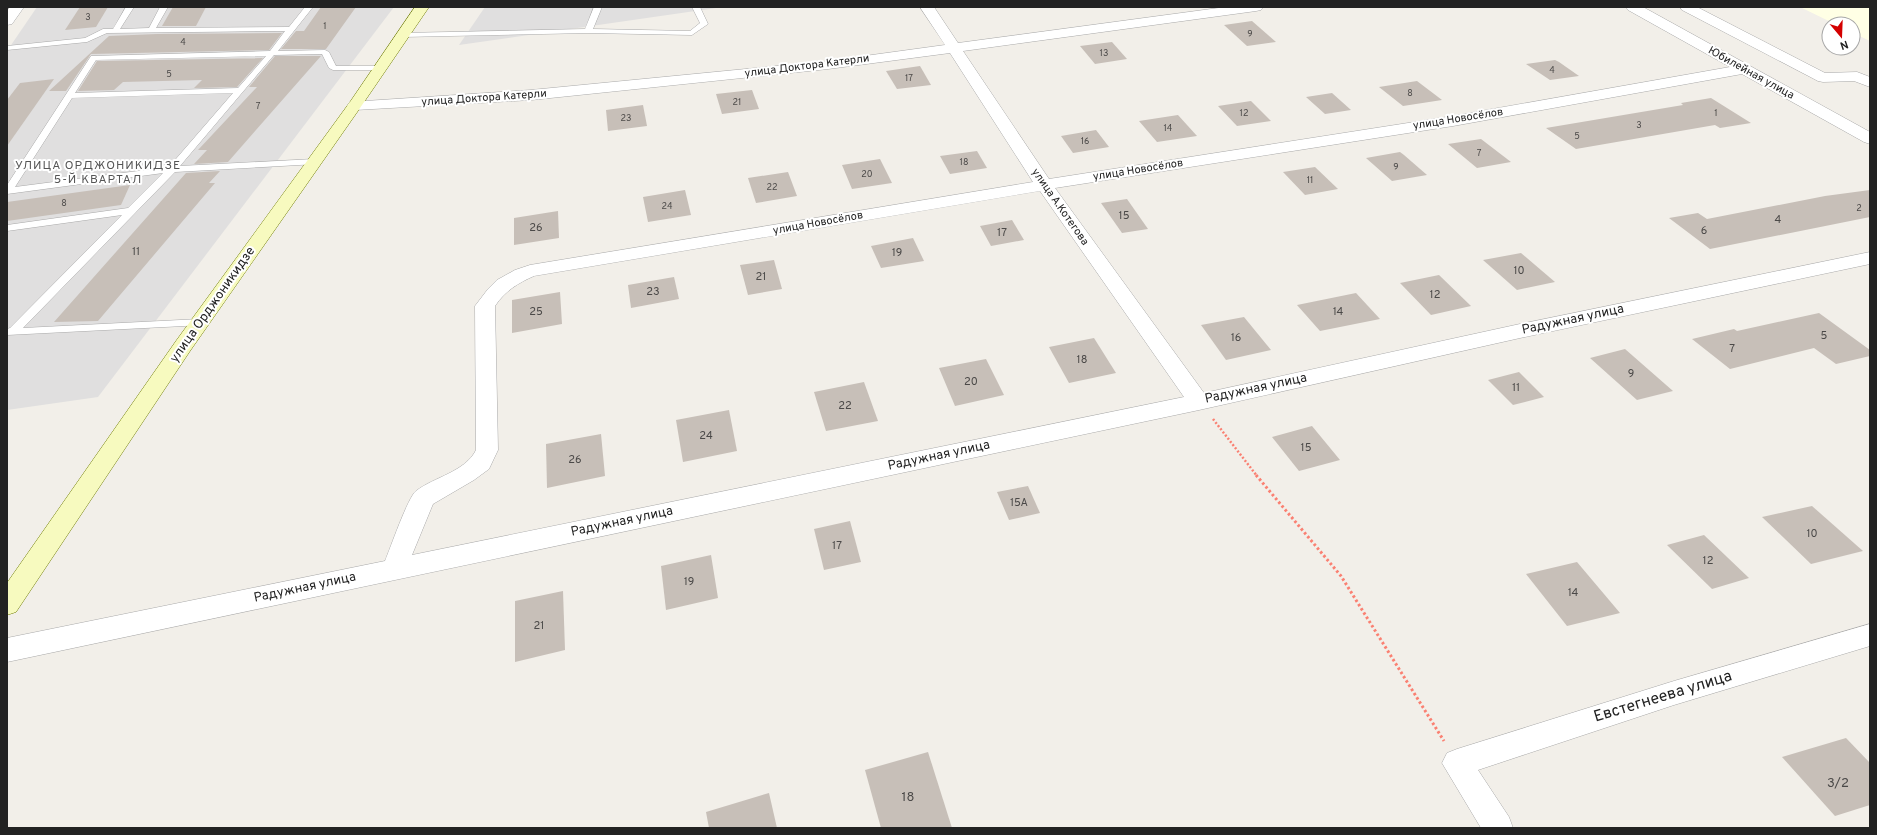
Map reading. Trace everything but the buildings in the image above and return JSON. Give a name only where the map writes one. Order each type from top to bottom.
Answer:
[{"type":"main road","name":"улица Орджоникидзе","points":[[7,604],[200,323],[355,105],[422,7]]},
{"type":"street","points":[[7,20],[17,7]]},
{"type":"street","name":"улица А.Котегова","points":[[927,7],[1044,185],[1199,402]]},
{"type":"street","name":"улица Доктора Катерли","points":[[355,105],[539,94],[828,65],[1256,7]]},
{"type":"street","name":"Юбилейная улица","points":[[1633,7],[1870,138]]},
{"type":"street","points":[[1687,7],[1823,78],[1857,76],[1870,83]]},
{"type":"street","name":"улица Новосёлов","points":[[394,570],[423,498],[466,474],[481,463],[487,450],[485,306],[493,294],[507,280],[530,271],[1044,185],[1453,120],[1745,69]]},
{"type":"street","name":"Радужная улица","points":[[7,650],[1199,402],[1520,331],[1870,258]]},
{"type":"street","name":"Евстегнеева улица","points":[[1457,763],[1674,692],[1870,635]]},
{"type":"street","points":[[1457,763],[1498,828]]},
{"type":"lane","points":[[115,31],[130,7]]},
{"type":"lane","points":[[151,31],[164,7]]},
{"type":"lane","points":[[10,332],[172,169],[272,53],[309,7]]},
{"type":"lane","points":[[588,31],[598,7]]},
{"type":"lane","points":[[402,35],[588,31],[692,33],[704,24],[696,7]]},
{"type":"lane","points":[[7,48],[88,40],[106,31],[291,29]]},
{"type":"lane","points":[[8,191],[94,58],[325,52],[333,68],[379,68]]},
{"type":"lane","points":[[69,96],[240,90]]},
{"type":"lane","points":[[8,191],[172,169],[314,162]]},
{"type":"lane","points":[[7,228],[130,211]]},
{"type":"lane","points":[[10,332],[200,323]]},
{"type":"path","points":[[1199,402],[1268,489],[1341,576],[1457,763]]},
{"type":"shaded area","name":"УЛИЦА ОРДЖОНИКИДЗЕ 5-Й КВАРТАЛ","points":[[37,7],[394,7],[98,397],[7,410],[7,51]]},
{"type":"shaded area","points":[[485,7],[723,7],[459,45]]},
{"type":"shaded area","points":[[1800,7],[1870,7],[1870,41],[1861,37],[1861,16],[1821,17]]},
{"type":"district","name":"УЛИЦА ОРДЖОНИКИДЗЕ 5-Й КВАРТАЛ","points":[[98,173]]}]
